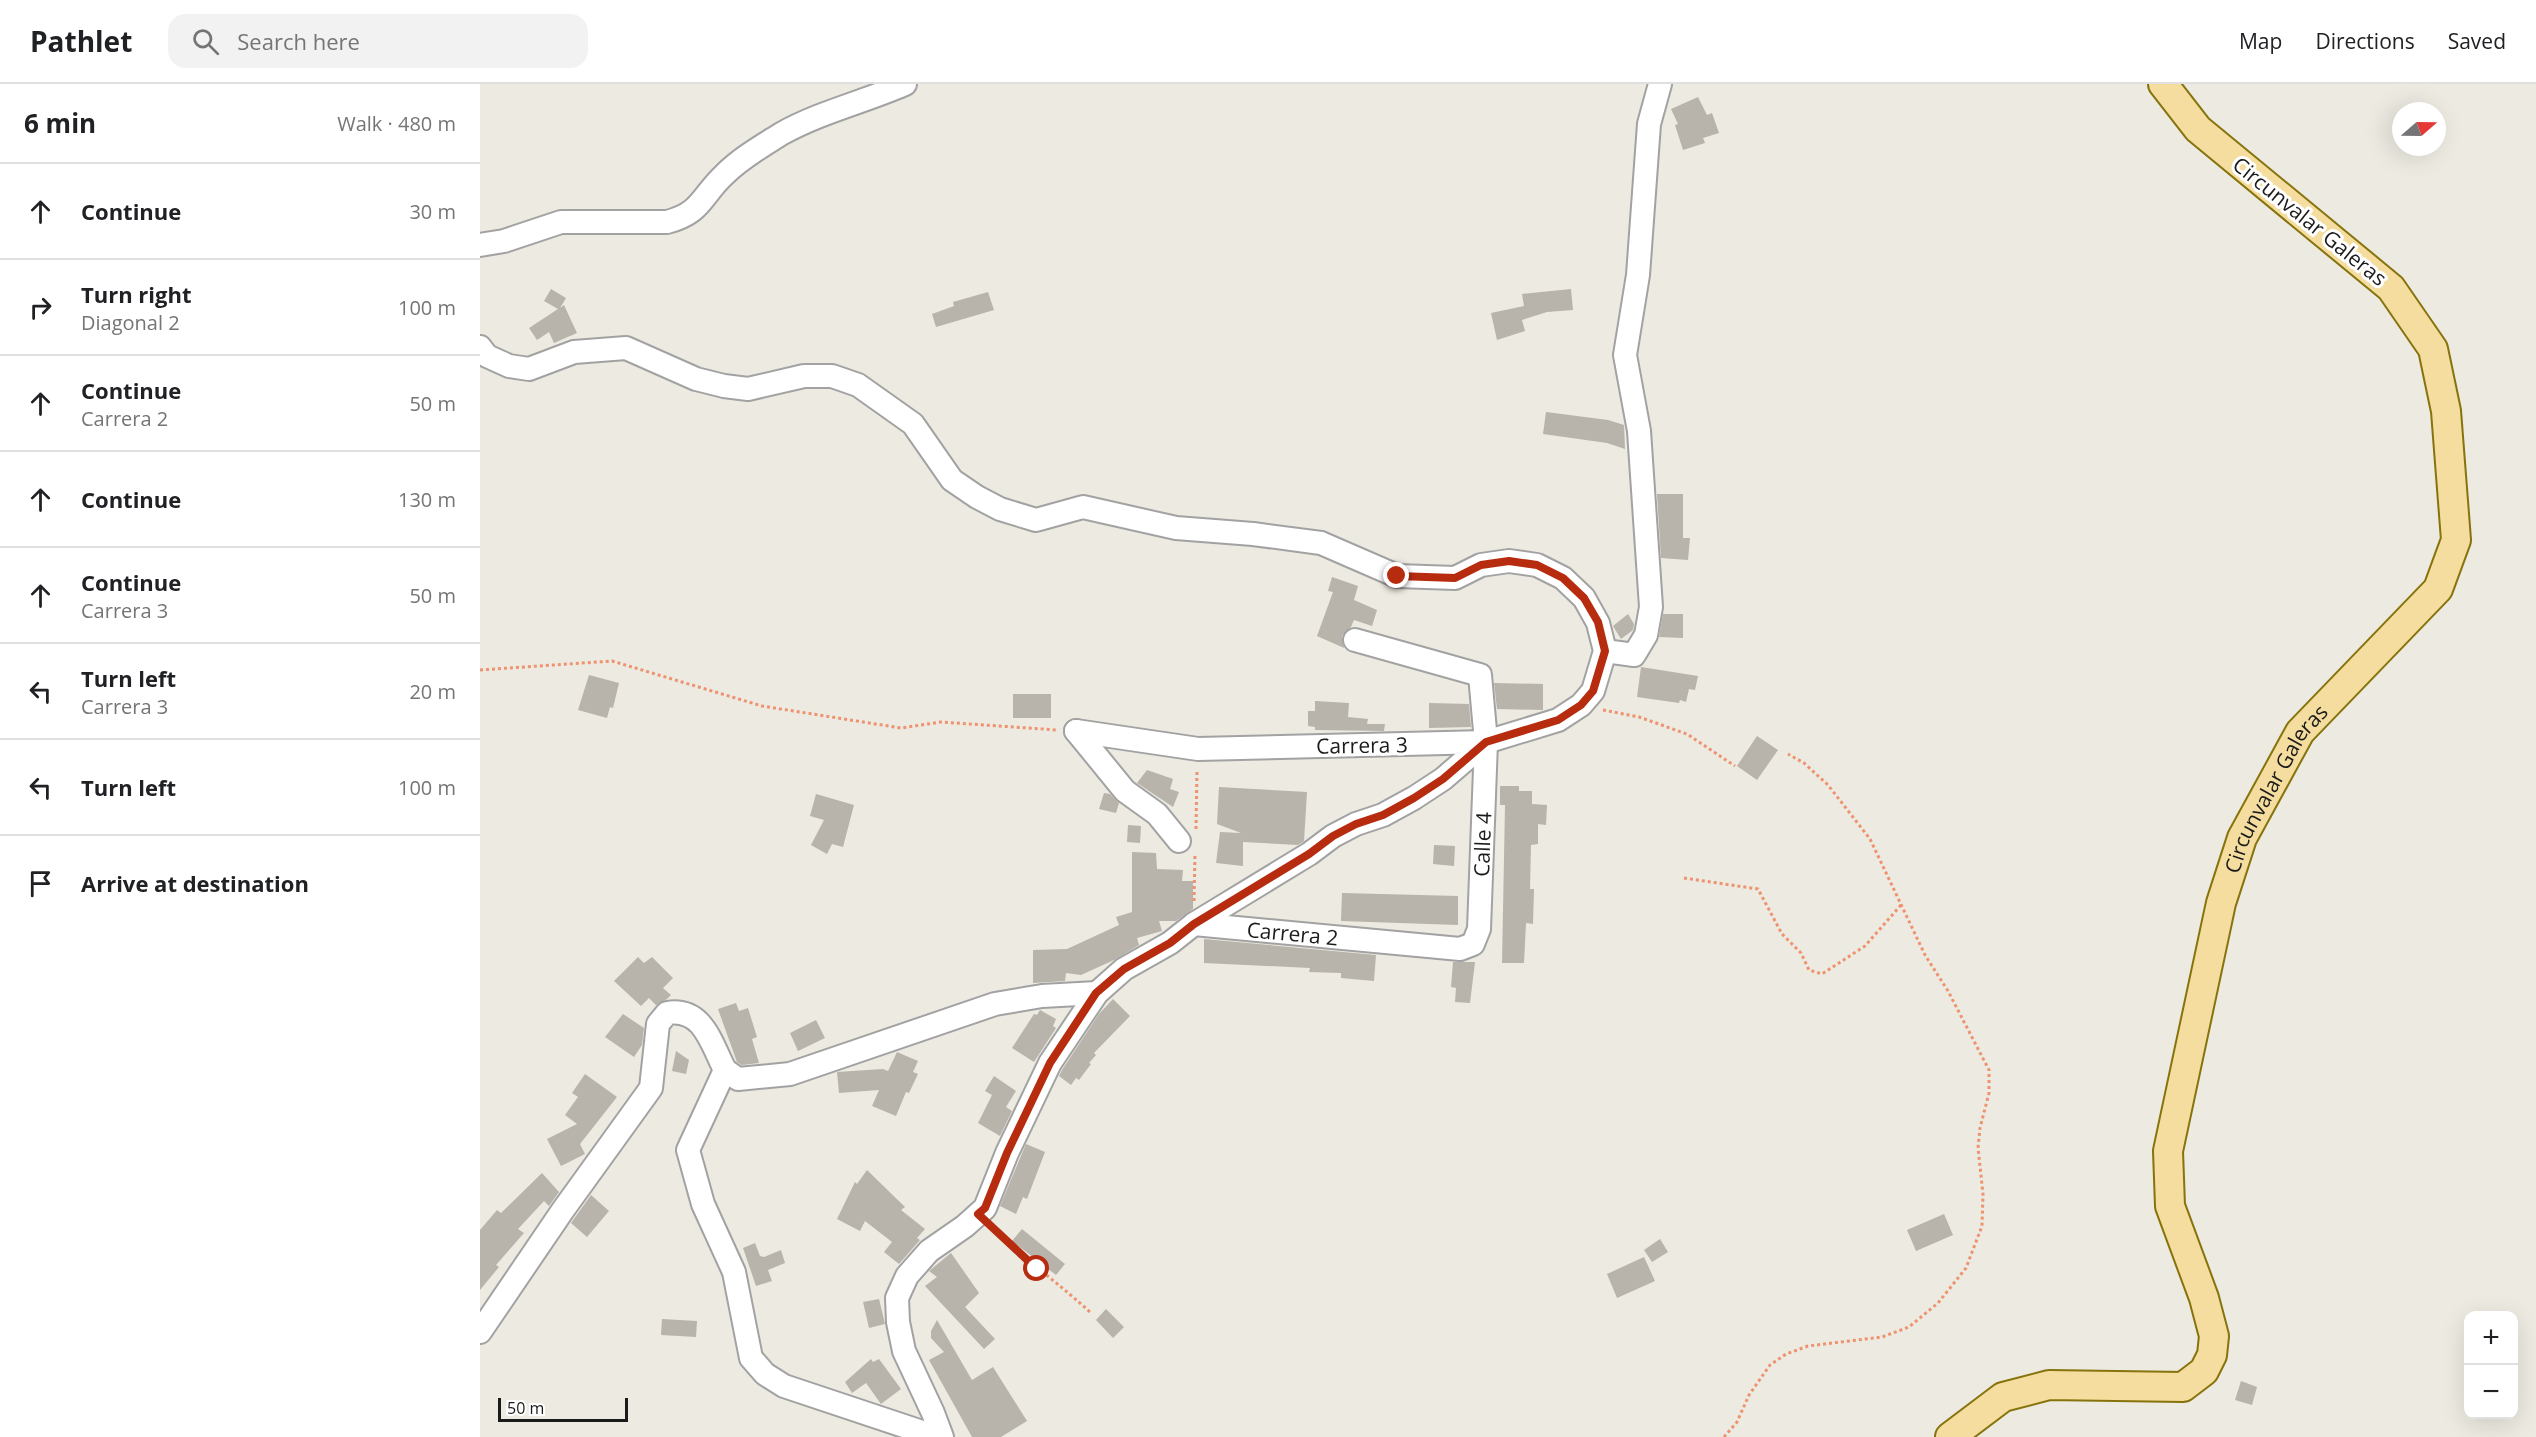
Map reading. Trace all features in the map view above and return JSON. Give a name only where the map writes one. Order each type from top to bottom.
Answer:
[{"type":"main road","name":"Circunvalar Galeras","points":[[1950,1437],[2003,1397],[2049,1385],[2183,1387],[2204,1371],[2212,1355],[2214,1336],[2204,1298],[2170,1206],[2168,1151],[2221,903],[2242,838],[2300,732],[2438,589],[2456,540],[2446,411],[2433,349],[2391,288],[2198,129],[2163,84]]},
{"type":"street","points":[[480,245],[561,222],[667,222],[683,218],[697,208],[726,173],[781,135],[811,119],[904,84]]},
{"type":"street","points":[[480,347],[488,356],[509,366],[529,369],[574,352],[626,348],[696,379],[748,389],[804,376],[832,376],[858,385],[913,424],[952,480],[1000,509],[1036,520],[1083,507],[1176,528],[1253,534],[1321,543],[1397,576],[1455,578],[1481,565],[1509,561],[1537,565],[1563,578],[1584,598],[1598,622],[1605,651],[1634,655],[1646,635],[1651,607],[1639,431],[1625,355],[1638,275],[1649,124],[1660,84]]},
{"type":"street","name":"Calle 4","points":[[1355,640],[1480,675],[1486,742],[1479,929],[1473,944]]},
{"type":"street","name":"Carrera 3","points":[[1076,731],[1197,749],[1486,742],[1558,720],[1581,705],[1593,691],[1605,651]]},
{"type":"street","points":[[1076,731],[1125,791],[1157,814],[1179,841]]},
{"type":"street","points":[[942,1437],[904,1351],[898,1322],[897,1298],[907,1276],[929,1251],[985,1208],[1007,1153],[1050,1063],[1096,993],[1124,969],[1170,943],[1194,924],[1309,854],[1333,836],[1356,824],[1383,815],[1414,798],[1443,779],[1486,742]]},
{"type":"street","name":"Carrera 2","points":[[1194,924],[1460,949],[1473,944]]},
{"type":"street","points":[[480,1332],[563,1210],[651,1088],[658,1024],[667,1013],[680,1011],[691,1015],[701,1023],[725,1070],[738,1079],[790,1074],[995,1004],[1042,996],[1096,993]]},
{"type":"street","points":[[725,1070],[688,1150],[703,1204],[734,1272],[751,1358],[765,1374],[784,1386],[935,1434],[937,1437]]},
{"type":"path","points":[[480,670],[612,661],[762,706],[901,728],[941,722],[1076,731]]},
{"type":"path","points":[[1581,705],[1639,717],[1687,734],[1736,766]]},
{"type":"path","points":[[1724,1437],[1737,1422],[1749,1395],[1770,1365],[1786,1354],[1808,1346],[1882,1337],[1909,1327],[1938,1303],[1966,1268],[1982,1226],[1983,1194],[1978,1148],[1980,1128],[1989,1093],[1989,1070],[1953,1001],[1925,955],[1870,839],[1828,785],[1804,763],[1788,754]]},
{"type":"path","points":[[1684,878],[1758,889],[1782,934],[1801,953],[1809,970],[1822,974],[1865,946],[1901,905]]},
{"type":"path","points":[[978,1214],[1012,1248],[1092,1314]]},
{"type":"building","points":[[1698,97],[1707,115],[1712,113],[1719,133],[1703,138],[1705,143],[1683,150],[1675,125],[1678,124],[1671,109]]},
{"type":"building","points":[[551,289],[566,298],[560,308],[564,305],[577,333],[554,343],[549,332],[537,340],[529,328],[558,309],[544,301]]},
{"type":"building","points":[[1571,289],[1573,310],[1547,312],[1522,320],[1525,331],[1497,340],[1491,313],[1524,306],[1522,294]]},
{"type":"building","points":[[988,292],[994,310],[936,327],[932,314],[954,306],[953,302]]},
{"type":"building","points":[[1546,412],[1608,420],[1624,425],[1625,449],[1607,443],[1543,434]]},
{"type":"building","points":[[1657,494],[1683,494],[1683,538],[1690,538],[1688,560],[1661,558]]},
{"type":"building","points":[[1332,577],[1358,586],[1354,600],[1377,610],[1372,626],[1354,620],[1342,636],[1344,648],[1317,636],[1333,592],[1328,591]]},
{"type":"building","points":[[1628,614],[1634,624],[1633,630],[1621,639],[1613,626]]},
{"type":"building","points":[[1663,614],[1683,614],[1683,638],[1659,637]]},
{"type":"building","points":[[1641,667],[1698,676],[1695,690],[1689,689],[1686,702],[1680,700],[1679,703],[1637,697]]},
{"type":"building","points":[[589,675],[619,683],[613,708],[610,707],[607,718],[578,710]]},
{"type":"building","points":[[1494,683],[1543,684],[1543,710],[1497,709]]},
{"type":"building","points":[[1013,694],[1051,694],[1051,718],[1013,718]]},
{"type":"building","points":[[1315,701],[1349,703],[1348,717],[1368,719],[1367,724],[1385,724],[1384,731],[1315,730],[1315,727],[1308,726],[1308,711],[1315,711]]},
{"type":"building","points":[[1429,703],[1469,704],[1471,727],[1429,728]]},
{"type":"building","points":[[1757,736],[1778,750],[1757,780],[1737,766]]},
{"type":"building","points":[[1147,770],[1173,779],[1170,789],[1179,792],[1173,807],[1137,783]]},
{"type":"building","points":[[1500,786],[1519,786],[1519,791],[1532,791],[1532,804],[1547,805],[1546,825],[1538,824],[1538,844],[1531,845],[1530,889],[1534,889],[1533,924],[1526,923],[1524,963],[1502,963],[1505,805],[1500,805]]},
{"type":"building","points":[[1219,787],[1307,792],[1304,841],[1298,845],[1243,842],[1243,866],[1216,863],[1220,832],[1241,833],[1217,824]]},
{"type":"building","points":[[1104,793],[1110,794],[1119,803],[1116,813],[1099,809]]},
{"type":"building","points":[[816,794],[854,805],[843,847],[832,844],[827,854],[811,845],[824,820],[810,816]]},
{"type":"building","points":[[1128,825],[1141,826],[1140,843],[1127,842]]},
{"type":"building","points":[[1434,845],[1455,846],[1454,866],[1433,864]]},
{"type":"building","points":[[1132,852],[1156,853],[1157,869],[1183,870],[1182,881],[1193,881],[1193,909],[1176,921],[1159,921],[1162,931],[1137,938],[1139,945],[1114,960],[1081,975],[1066,973],[1065,981],[1033,983],[1033,950],[1067,949],[1119,925],[1116,917],[1132,912]]},
{"type":"building","points":[[1342,893],[1458,896],[1458,925],[1341,921]]},
{"type":"building","points":[[1204,939],[1376,955],[1374,981],[1341,978],[1341,973],[1309,972],[1310,968],[1204,963]]},
{"type":"building","points":[[638,957],[644,963],[652,957],[673,978],[663,988],[671,995],[656,1005],[649,998],[641,1006],[614,981]]},
{"type":"building","points":[[1453,962],[1475,962],[1470,1003],[1455,1002],[1456,988],[1451,987]]},
{"type":"building","points":[[1113,999],[1130,1016],[1094,1053],[1096,1055],[1089,1063],[1091,1064],[1079,1080],[1076,1078],[1071,1085],[1059,1076],[1099,1014]]},
{"type":"building","points":[[736,1003],[739,1011],[748,1008],[757,1037],[752,1039],[759,1063],[742,1065],[737,1062],[718,1009]]},
{"type":"building","points":[[1040,1010],[1056,1019],[1053,1026],[1056,1028],[1034,1062],[1012,1048],[1034,1014],[1037,1015]]},
{"type":"building","points":[[623,1014],[644,1028],[642,1045],[634,1057],[605,1037]]},
{"type":"building","points":[[816,1020],[825,1038],[798,1051],[790,1033]]},
{"type":"building","points":[[676,1051],[689,1060],[686,1074],[672,1071]]},
{"type":"building","points":[[897,1052],[918,1061],[913,1072],[918,1074],[909,1093],[906,1092],[896,1116],[872,1106],[879,1090],[839,1093],[837,1072],[883,1069],[888,1071]]},
{"type":"building","points":[[585,1074],[617,1097],[580,1144],[585,1154],[561,1166],[547,1139],[577,1124],[565,1115],[578,1097],[572,1093]]},
{"type":"building","points":[[994,1076],[1016,1091],[1006,1107],[1012,1111],[1000,1136],[978,1123],[992,1095],[985,1091]]},
{"type":"building","points":[[1026,1144],[1045,1152],[1027,1199],[1023,1197],[1016,1214],[1000,1206]]},
{"type":"building","points":[[867,1170],[905,1207],[901,1210],[925,1229],[917,1238],[920,1240],[899,1264],[884,1252],[892,1242],[865,1221],[860,1231],[837,1219],[855,1182],[857,1184]]},
{"type":"building","points":[[542,1173],[559,1192],[549,1206],[544,1201],[518,1229],[524,1233],[496,1265],[499,1267],[480,1290],[480,1230],[497,1210],[501,1213]]},
{"type":"building","points":[[591,1195],[609,1211],[587,1237],[571,1223]]},
{"type":"building","points":[[1944,1214],[1953,1235],[1916,1251],[1907,1230]]},
{"type":"building","points":[[1022,1229],[1065,1264],[1056,1275],[1012,1241]]},
{"type":"building","points":[[1660,1239],[1668,1252],[1652,1262],[1644,1250]]},
{"type":"building","points":[[755,1243],[760,1256],[764,1257],[781,1250],[785,1263],[768,1270],[772,1281],[756,1286],[743,1248]]},
{"type":"building","points":[[951,1253],[979,1293],[965,1307],[995,1339],[984,1349],[925,1286],[937,1277],[929,1271]]},
{"type":"building","points":[[1644,1257],[1655,1281],[1617,1298],[1607,1274]]},
{"type":"building","points":[[879,1299],[885,1324],[869,1328],[863,1302]]},
{"type":"building","points":[[1106,1309],[1124,1327],[1113,1338],[1096,1320]]},
{"type":"building","points":[[662,1319],[697,1321],[696,1337],[661,1335]]},
{"type":"building","points":[[937,1320],[972,1380],[993,1367],[1027,1421],[1001,1437],[972,1437],[929,1360],[944,1352],[931,1338],[931,1331]]},
{"type":"building","points":[[871,1359],[873,1362],[879,1359],[901,1389],[881,1404],[866,1383],[852,1393],[845,1382]]},
{"type":"building","points":[[2241,1381],[2257,1387],[2252,1405],[2235,1400]]},
{"type":"route","points":[[1037,1269],[978,1214],[985,1208],[1007,1153],[1050,1063],[1096,993],[1124,969],[1170,943],[1194,924],[1249,888],[1309,854],[1333,836],[1356,824],[1383,815],[1414,798],[1443,779],[1486,742],[1558,720],[1581,705],[1593,691],[1605,651],[1598,622],[1584,598],[1563,578],[1537,565],[1509,561],[1481,565],[1455,578],[1397,576]]}]
